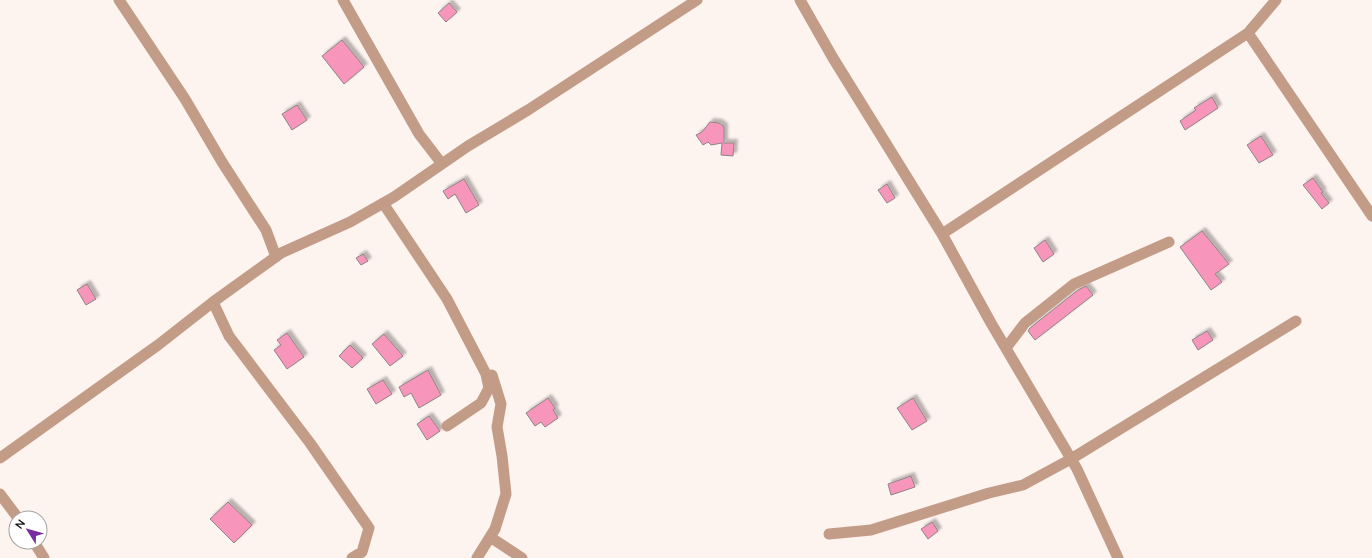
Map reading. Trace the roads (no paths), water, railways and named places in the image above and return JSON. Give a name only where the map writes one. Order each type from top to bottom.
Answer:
[{"type":"street","points":[[119,0],[185,99],[222,162],[266,230],[276,257]]},
{"type":"street","points":[[343,0],[419,134],[442,164]]},
{"type":"street","points":[[0,458],[158,345],[212,302],[276,257],[350,222],[383,203],[697,0]]},
{"type":"street","points":[[800,0],[837,64],[942,234],[1071,459],[1118,558]]},
{"type":"street","points":[[942,234],[1248,33],[1276,0]]},
{"type":"street","points":[[1248,33],[1372,216]]},
{"type":"street","points":[[383,203],[447,299],[486,374],[489,388],[481,403],[447,426]]},
{"type":"street","points":[[1006,348],[1025,324],[1074,284],[1169,242]]},
{"type":"street","points":[[212,302],[229,336],[310,443],[369,528],[362,552],[352,558]]},
{"type":"street","points":[[829,534],[871,530],[989,493],[1023,485],[1071,459],[1296,321]]},
{"type":"street","points":[[477,558],[495,529],[506,494],[497,428],[501,404],[491,373],[480,362]]},
{"type":"street","points":[[0,494],[12,510]]},
{"type":"street","points":[[490,537],[522,558]]}]
